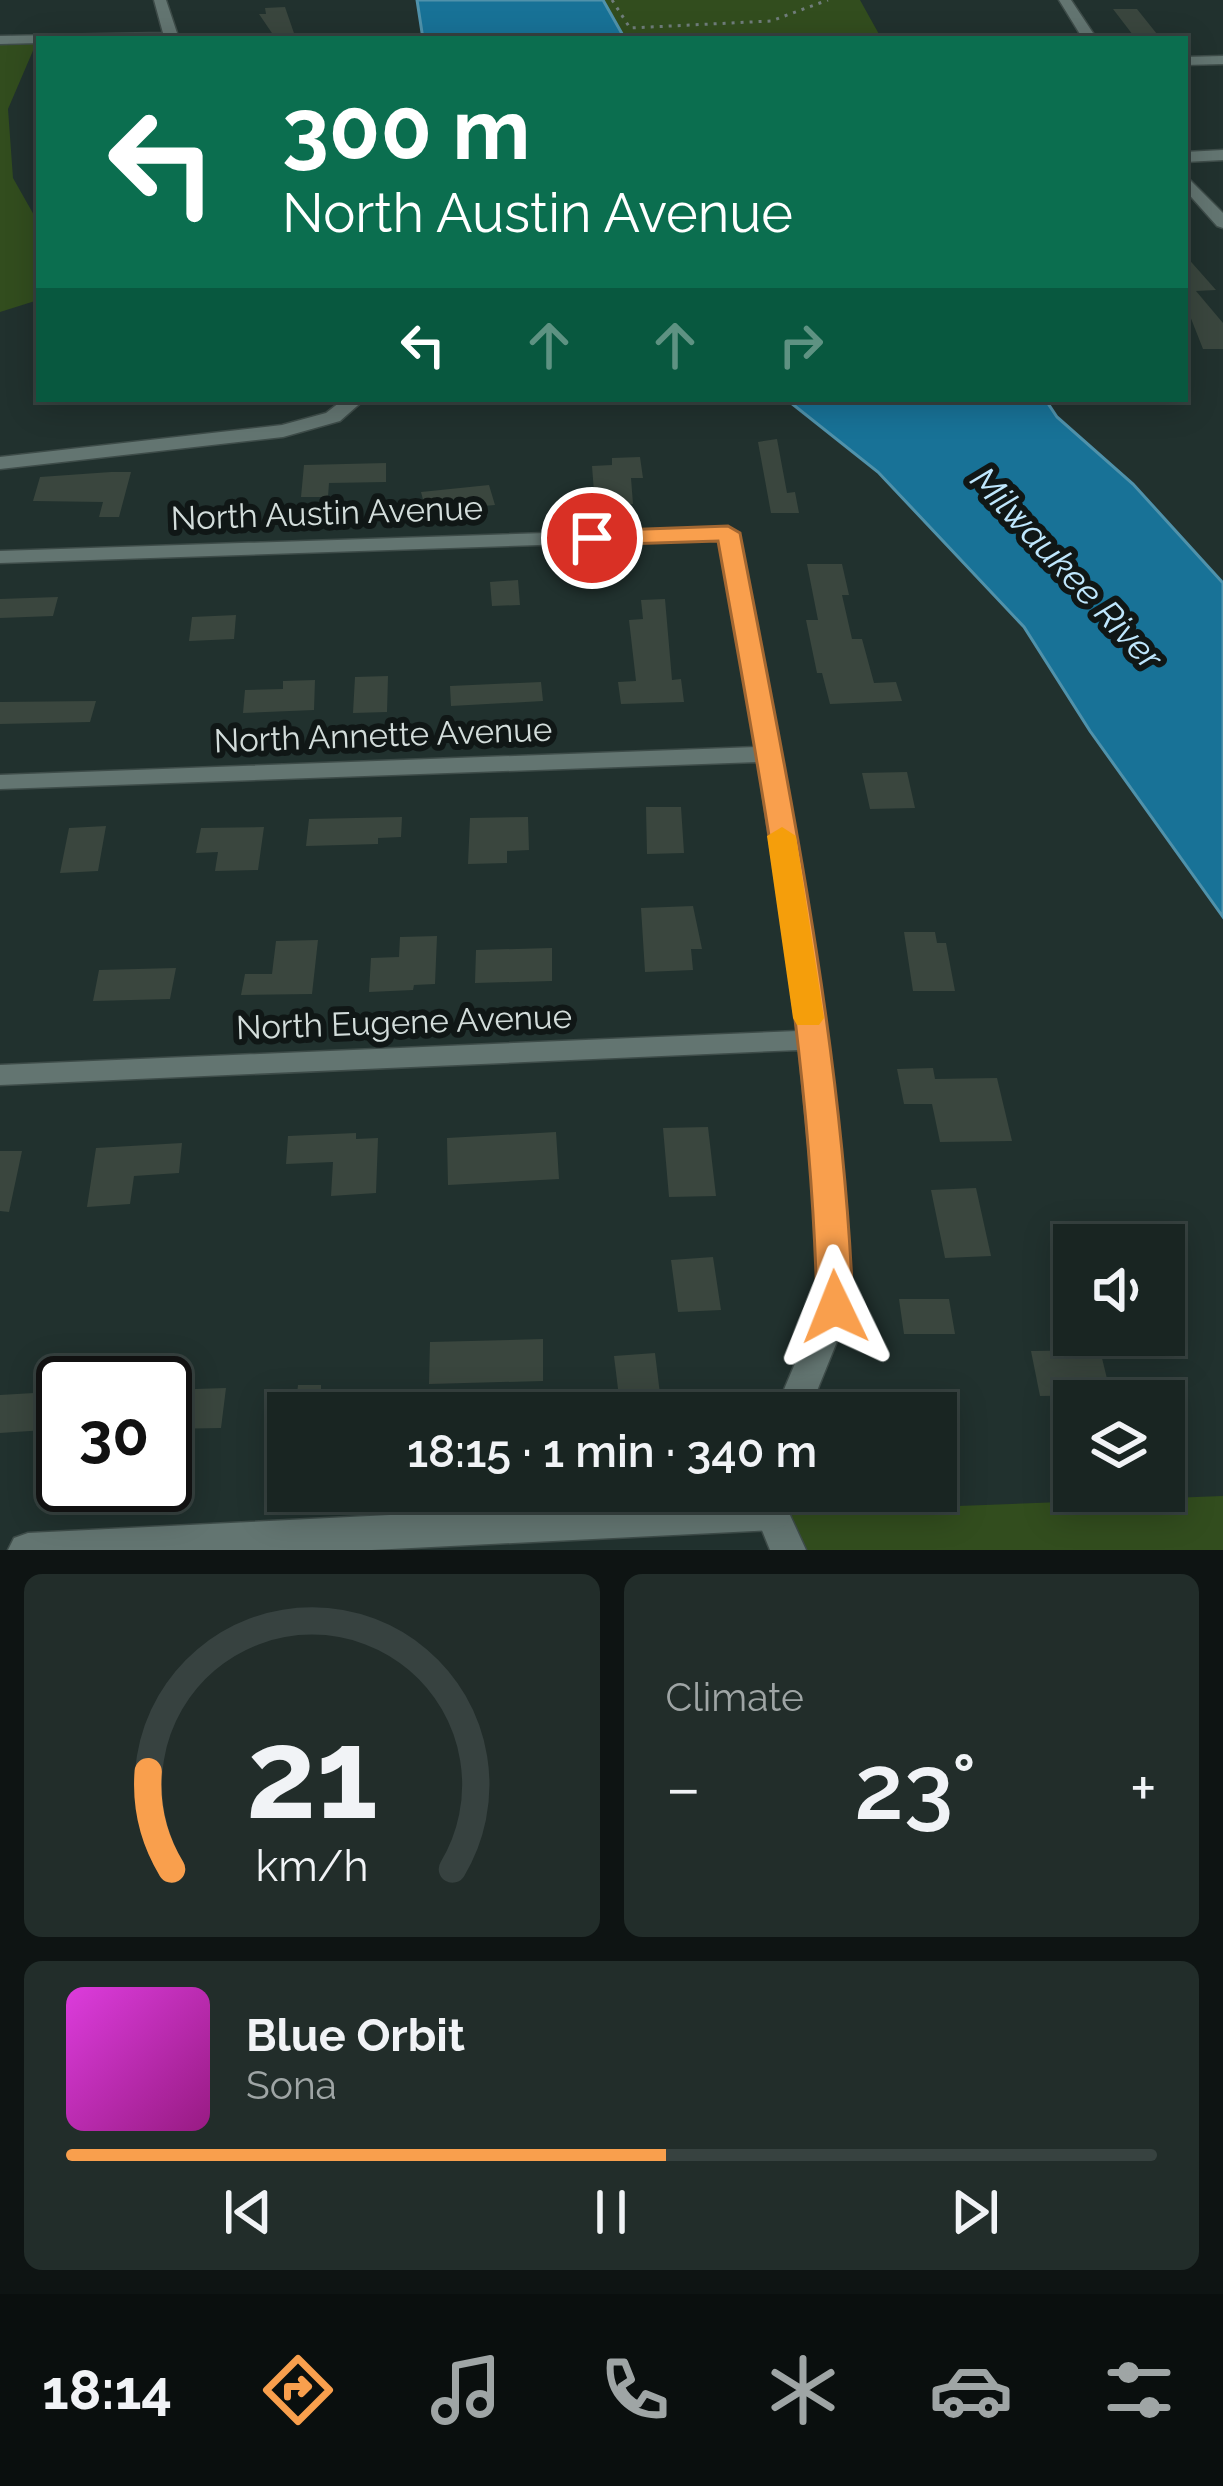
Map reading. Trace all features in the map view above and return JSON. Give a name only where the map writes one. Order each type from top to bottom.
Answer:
[{"type":"street","points":[[160,0],[171,36]]},
{"type":"street","points":[[1065,0],[1088,36]]},
{"type":"street","points":[[0,40],[36,39]]},
{"type":"street","points":[[1188,61],[1223,60]]},
{"type":"street","points":[[1188,157],[1223,154]]},
{"type":"street","points":[[1188,183],[1223,223]]},
{"type":"street","points":[[0,464],[283,431],[332,417],[352,402]]},
{"type":"street","name":"North Austin Avenue","points":[[0,557],[728,533],[769,754]]},
{"type":"street","points":[[769,754],[812,1040],[832,1232],[835,1307],[800,1392]]},
{"type":"street","name":"North Annette Avenue","points":[[0,782],[769,754]]},
{"type":"street","name":"North Eugene Avenue","points":[[0,1075],[812,1040]]},
{"type":"street","points":[[28,1550],[619,1512]]},
{"type":"street","points":[[777,1512],[788,1550]]},
{"type":"path","points":[[612,0],[630,28],[770,21],[828,0]]},
{"type":"green space","points":[[603,0],[860,0],[880,36],[623,36]]},
{"type":"green space","points":[[36,39],[8,109],[13,178],[36,219],[35,301],[0,312],[0,40]]},
{"type":"green space","points":[[1223,1496],[1223,1550],[788,1550],[772,1513],[957,1512],[957,1506],[1053,1502],[1053,1512],[1185,1512],[1185,1497]]},
{"type":"water","points":[[417,0],[603,0],[623,36],[423,36]]},
{"type":"water","name":"Milwaukee River","points":[[790,402],[1047,402],[1057,417],[1133,484],[1223,583],[1223,917],[1090,731],[1024,627],[878,472]]},
{"type":"building","points":[[285,7],[295,36],[274,36],[259,14],[266,14],[265,8]]},
{"type":"building","points":[[1113,9],[1137,9],[1159,36],[1134,36]]},
{"type":"building","points":[[1188,258],[1216,290],[1196,291],[1223,323],[1223,349],[1203,349],[1190,316]]},
{"type":"building","points":[[777,439],[787,493],[795,492],[799,513],[771,513],[758,442]]},
{"type":"building","points":[[640,457],[643,478],[631,478],[633,504],[595,505],[592,466],[612,465],[612,458]]},
{"type":"building","points":[[386,463],[386,482],[329,483],[328,497],[301,497],[304,465]]},
{"type":"building","points":[[131,472],[119,517],[99,517],[103,502],[33,501],[40,477]]},
{"type":"building","points":[[489,485],[495,505],[426,511],[421,492]]},
{"type":"building","points":[[807,564],[842,564],[849,595],[842,595],[852,639],[862,639],[874,683],[896,682],[902,701],[830,704],[822,673],[817,673],[806,620],[818,620]]},
{"type":"building","points":[[518,580],[520,605],[492,606],[490,582]]},
{"type":"building","points":[[58,597],[53,616],[0,618],[0,599]]},
{"type":"building","points":[[665,599],[672,680],[681,679],[684,702],[621,704],[618,682],[636,681],[629,620],[643,619],[641,600]]},
{"type":"building","points":[[236,615],[234,639],[189,641],[192,617]]},
{"type":"building","points":[[388,676],[387,712],[353,713],[355,677]]},
{"type":"building","points":[[315,680],[314,710],[243,713],[245,690],[283,689],[283,681]]},
{"type":"building","points":[[541,682],[543,701],[451,706],[450,686]]},
{"type":"building","points":[[96,701],[90,722],[0,724],[0,702]]},
{"type":"building","points":[[907,772],[915,808],[870,809],[862,773]]},
{"type":"building","points":[[646,807],[681,807],[684,853],[647,854]]},
{"type":"building","points":[[402,817],[401,837],[378,838],[378,844],[306,846],[309,819]]},
{"type":"building","points":[[528,817],[529,850],[507,851],[507,863],[468,864],[470,818]]},
{"type":"building","points":[[106,826],[98,871],[60,873],[69,828]]},
{"type":"building","points":[[264,827],[258,870],[215,871],[218,852],[196,853],[201,828]]},
{"type":"building","points":[[693,906],[702,949],[691,949],[693,970],[645,972],[641,908]]},
{"type":"building","points":[[904,932],[935,932],[937,943],[946,943],[955,991],[913,991]]},
{"type":"building","points":[[437,936],[435,984],[369,992],[371,958],[399,957],[400,937]]},
{"type":"building","points":[[318,940],[312,994],[241,995],[245,974],[272,974],[276,941]]},
{"type":"building","points":[[552,948],[552,981],[475,983],[476,950]]},
{"type":"building","points":[[176,968],[170,999],[93,1001],[99,970]]},
{"type":"building","points":[[933,1068],[935,1079],[997,1078],[1012,1141],[940,1142],[932,1104],[904,1104],[897,1069]]},
{"type":"building","points":[[708,1127],[716,1196],[669,1197],[663,1128]]},
{"type":"building","points":[[556,1132],[559,1179],[448,1185],[447,1138]]},
{"type":"building","points":[[356,1133],[356,1139],[378,1138],[376,1193],[331,1196],[333,1162],[286,1164],[288,1136]]},
{"type":"building","points":[[182,1143],[179,1173],[134,1176],[130,1204],[87,1207],[96,1148]]},
{"type":"building","points":[[0,1151],[22,1151],[9,1212],[0,1211]]},
{"type":"building","points":[[976,1188],[991,1256],[945,1258],[931,1190]]},
{"type":"building","points":[[713,1257],[721,1310],[678,1312],[671,1260]]},
{"type":"building","points":[[899,1299],[949,1299],[955,1334],[904,1334]]},
{"type":"building","points":[[543,1339],[543,1381],[429,1384],[430,1342]]},
{"type":"building","points":[[1031,1351],[1101,1356],[1107,1380],[1053,1380],[1053,1396],[1040,1396]]},
{"type":"building","points":[[655,1353],[660,1392],[618,1392],[614,1356]]},
{"type":"building","points":[[298,1385],[321,1385],[321,1392],[297,1392]]},
{"type":"building","points":[[226,1388],[221,1428],[192,1429],[192,1389]]},
{"type":"building","points":[[36,1393],[36,1431],[0,1433],[0,1395]]},
{"type":"slow traffic","points":[[782,836],[808,1018]]},
{"type":"route","points":[[592,538],[728,533],[769,754],[812,1040],[835,1307]]}]
